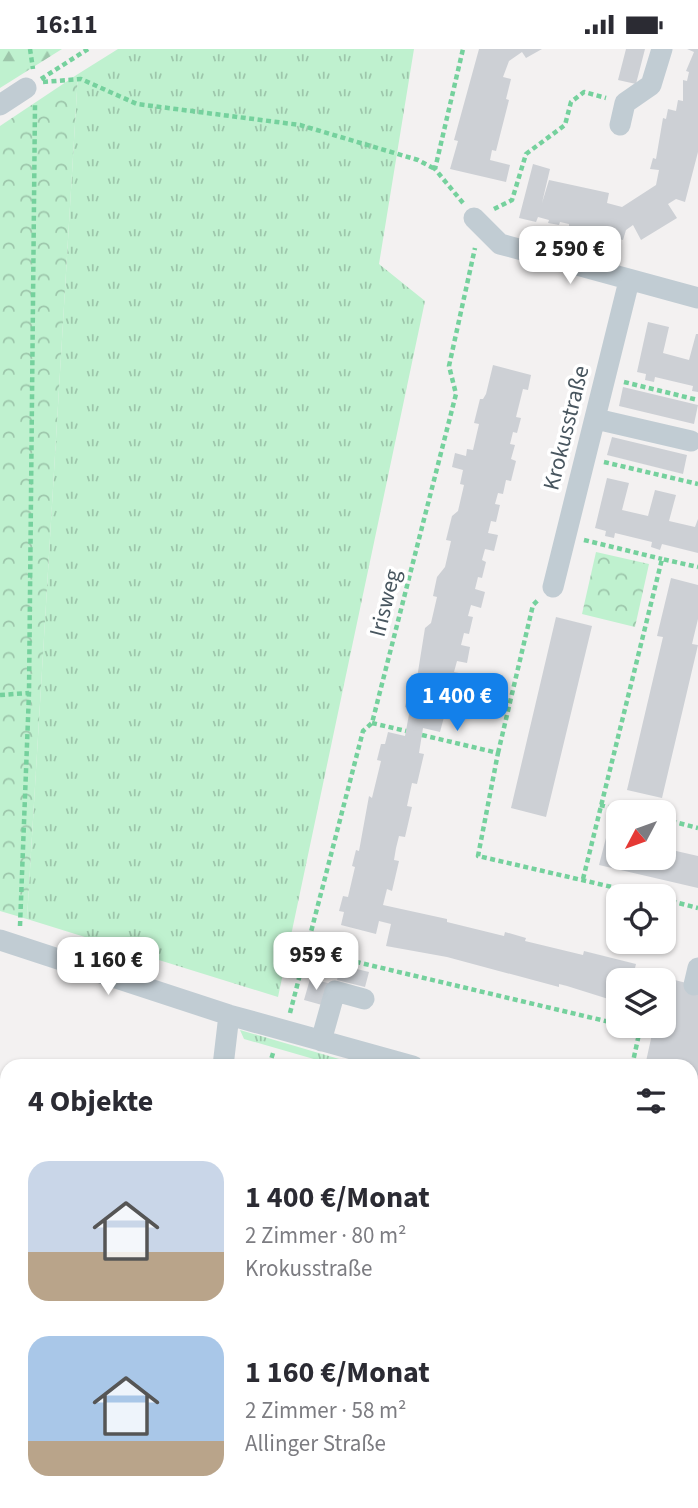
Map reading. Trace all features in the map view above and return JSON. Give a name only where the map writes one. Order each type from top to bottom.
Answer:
[{"type":"street","points":[[620,125],[625,103],[652,85],[662,49]]},
{"type":"street","points":[[0,105],[32,89]]},
{"type":"street","points":[[474,218],[500,244],[698,298]]},
{"type":"street","name":"Krokusstraße","points":[[553,587],[629,281]]},
{"type":"street","points":[[596,419],[691,441]]},
{"type":"street","points":[[9,943],[229,1015],[387,1059]]},
{"type":"street","points":[[321,1041],[335,991],[364,999]]},
{"type":"street","points":[[224,1059],[229,1015]]},
{"type":"path","points":[[32,89],[88,49]]},
{"type":"path","points":[[435,169],[463,49]]},
{"type":"path","points":[[32,89],[81,79],[137,104],[300,125],[418,160],[435,169],[474,218],[512,201],[526,154],[565,125],[571,102],[584,92],[625,103]]},
{"type":"path","points":[[9,943],[29,694],[32,89]]},
{"type":"path","name":"Irisweg","points":[[285,1031],[363,730],[372,723],[456,394],[449,366],[475,255],[474,218]]},
{"type":"path","points":[[606,378],[698,400]]},
{"type":"path","points":[[586,457],[698,484]]},
{"type":"path","points":[[566,536],[698,567]]},
{"type":"path","points":[[583,879],[662,559]]},
{"type":"path","points":[[553,587],[533,605],[498,754],[478,856],[606,885]]},
{"type":"path","points":[[0,695],[29,694]]},
{"type":"path","points":[[372,723],[406,731]]},
{"type":"path","points":[[422,735],[498,754]]},
{"type":"path","points":[[600,805],[606,806]]},
{"type":"path","points":[[676,823],[697,827],[698,820]]},
{"type":"path","points":[[676,902],[698,908]]},
{"type":"path","points":[[306,950],[606,1022]]},
{"type":"path","points":[[634,1059],[639,1038]]},
{"type":"path","points":[[271,1059],[274,1050]]},
{"type":"green space","points":[[0,49],[62,49],[0,88]]},
{"type":"green space","points":[[118,49],[414,49],[379,264],[425,301],[278,997],[27,919],[78,74]]},
{"type":"green space","points":[[78,74],[27,919],[0,911],[0,126]]},
{"type":"green space","points":[[596,552],[649,564],[635,627],[582,614]]},
{"type":"green space","points":[[240,1030],[339,1059],[314,1059],[244,1039]]},
{"type":"building","points":[[479,49],[542,49],[526,58],[522,52],[509,61],[503,77],[511,79],[506,99],[509,100],[496,151],[492,150],[490,160],[510,165],[506,182],[450,169],[458,141],[454,140]]},
{"type":"building","points":[[626,49],[645,49],[636,84],[618,80]]},
{"type":"building","points":[[687,49],[698,49],[698,152],[685,202],[676,199],[668,204],[677,218],[641,240],[633,225],[626,230],[623,240],[588,232],[589,229],[580,227],[579,230],[569,228],[569,224],[548,223],[549,220],[538,217],[536,222],[519,218],[533,164],[550,169],[542,203],[549,180],[609,193],[607,203],[622,207],[656,185],[659,170],[650,169],[653,158],[656,159],[663,118],[666,119],[668,109],[676,111],[678,100],[683,101],[683,80],[687,81],[689,72],[686,71],[694,52]]},
{"type":"building","points":[[648,322],[669,327],[663,353],[689,360],[698,334],[698,392],[692,391],[693,386],[655,377],[654,382],[645,380],[646,374],[637,372]]},
{"type":"building","points":[[493,365],[531,375],[528,390],[523,389],[516,417],[521,418],[517,433],[513,432],[510,444],[515,445],[511,459],[516,461],[511,481],[506,480],[503,494],[498,493],[495,504],[500,505],[496,522],[491,521],[488,533],[498,535],[494,551],[485,549],[482,560],[486,562],[482,578],[478,577],[475,589],[485,592],[481,608],[471,605],[468,616],[473,617],[469,634],[464,633],[461,645],[470,647],[467,663],[457,661],[454,672],[459,673],[455,690],[450,689],[448,701],[452,702],[448,718],[444,717],[440,732],[423,728],[419,753],[424,754],[417,784],[412,783],[407,806],[412,807],[405,837],[399,836],[396,848],[394,860],[399,861],[392,891],[387,889],[383,905],[447,919],[447,922],[504,936],[505,932],[526,938],[525,941],[583,955],[584,951],[636,964],[635,968],[606,968],[606,998],[447,957],[386,946],[391,924],[379,921],[376,934],[341,925],[344,912],[339,911],[343,896],[348,897],[355,867],[352,866],[356,850],[359,851],[369,796],[372,798],[381,761],[377,760],[381,744],[385,744],[388,732],[405,736],[410,709],[405,707],[411,683],[414,684],[417,678],[425,628],[431,623],[437,597],[433,596],[437,577],[445,567],[451,541],[446,540],[452,516],[458,511],[464,485],[460,484],[463,470],[452,467],[455,453],[466,456],[467,449],[473,450],[479,424],[474,423],[480,399],[486,394]]},
{"type":"building","points":[[623,387],[698,405],[694,424],[619,406]]},
{"type":"building","points":[[612,437],[687,455],[683,474],[607,455]]},
{"type":"building","points":[[607,478],[629,483],[622,510],[648,516],[655,490],[676,495],[669,521],[695,527],[698,519],[698,553],[662,544],[660,550],[651,547],[652,542],[615,533],[614,538],[605,536],[606,531],[595,528]]},
{"type":"building","points":[[671,578],[698,585],[698,619],[692,644],[698,645],[662,798],[627,790],[663,637],[657,636]]},
{"type":"building","points":[[556,617],[592,626],[546,817],[511,808]]},
{"type":"building","points":[[606,838],[606,867],[599,865]]},
{"type":"building","points":[[676,851],[698,856],[698,888],[621,870],[676,870]]},
{"type":"building","points":[[341,965],[369,972],[365,987],[337,980]]},
{"type":"building","points":[[310,979],[328,983],[322,1005],[304,1000]]},
{"type":"building","points":[[676,980],[698,986],[698,1059],[647,1059],[651,1038],[676,1038]]}]
